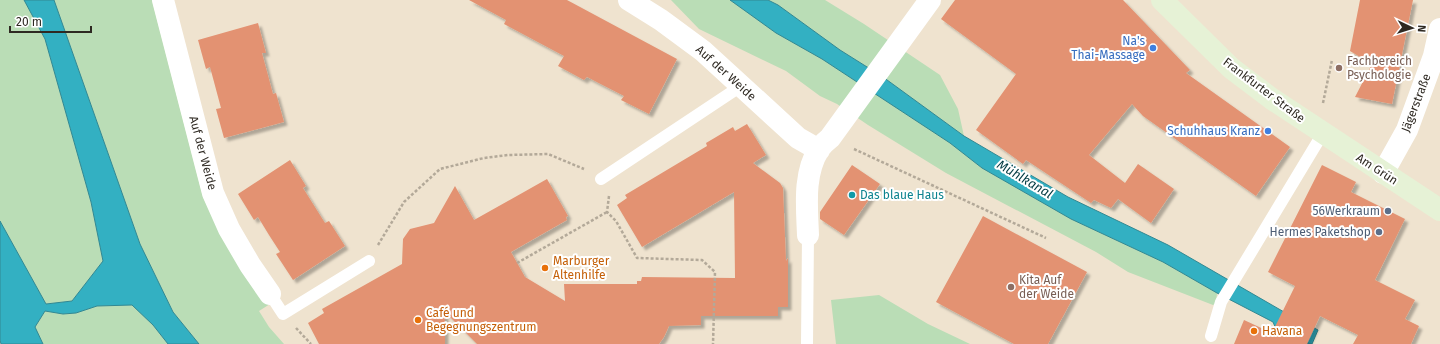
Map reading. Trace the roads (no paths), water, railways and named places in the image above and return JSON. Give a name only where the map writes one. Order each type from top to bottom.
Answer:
[{"type":"street","name":"Auf der Weide","points":[[163,0],[213,193],[229,229],[250,265],[270,294]]},
{"type":"street","name":"Auf der Weide","points":[[629,0],[661,20],[702,51],[798,138],[824,144]]},
{"type":"street","points":[[808,235],[808,175],[824,144],[930,0]]},
{"type":"street","name":"Frankfurter Straße","points":[[1162,0],[1231,68],[1272,99],[1319,130]]},
{"type":"street","name":"Jägerstraße","points":[[1383,173],[1407,130],[1434,56],[1440,29]]},
{"type":"street","name":"Am Grün","points":[[1319,130],[1440,210]]},
{"type":"lane","points":[[600,178],[741,86]]},
{"type":"lane","points":[[1211,336],[1221,302],[1319,130]]},
{"type":"lane","points":[[807,344],[808,235]]},
{"type":"lane","points":[[270,294],[284,314],[369,261]]},
{"type":"water","points":[[24,0],[54,0],[140,244],[173,312],[199,344],[168,344],[153,325],[132,305],[97,306],[76,313],[63,314],[45,311],[35,327],[43,344],[1,344],[0,221],[46,304],[72,301],[103,261],[91,202],[45,39]]},
{"type":"water","name":"Mühlkanal","points":[[730,0],[768,0],[778,5],[840,50],[883,77],[964,136],[1068,197],[1168,245],[1318,330],[1312,344],[1307,344],[1308,342],[1276,329],[1273,322],[1217,293],[1163,262],[1071,219],[982,168],[950,143],[822,59],[776,33]]},
{"type":"place","name":"Na's Thai-Massage","points":[[1153,48]]},
{"type":"place","name":"Fachbereich Psychologie","points":[[1339,68]]},
{"type":"place","name":"Schuhhaus Kranz","points":[[1268,131]]},
{"type":"place","name":"Das blaue Haus","points":[[852,195]]},
{"type":"place","name":"56Werkraum","points":[[1388,211]]},
{"type":"place","name":"Hermes Paketshop","points":[[1379,232]]},
{"type":"place","name":"Marburger Altenhilfe","points":[[545,268]]},
{"type":"place","name":"Kita Auf der Weide","points":[[1011,287]]},
{"type":"place","name":"Café und Begegnungszentrum","points":[[418,320]]},
{"type":"place","name":"Havana","points":[[1254,331]]}]
